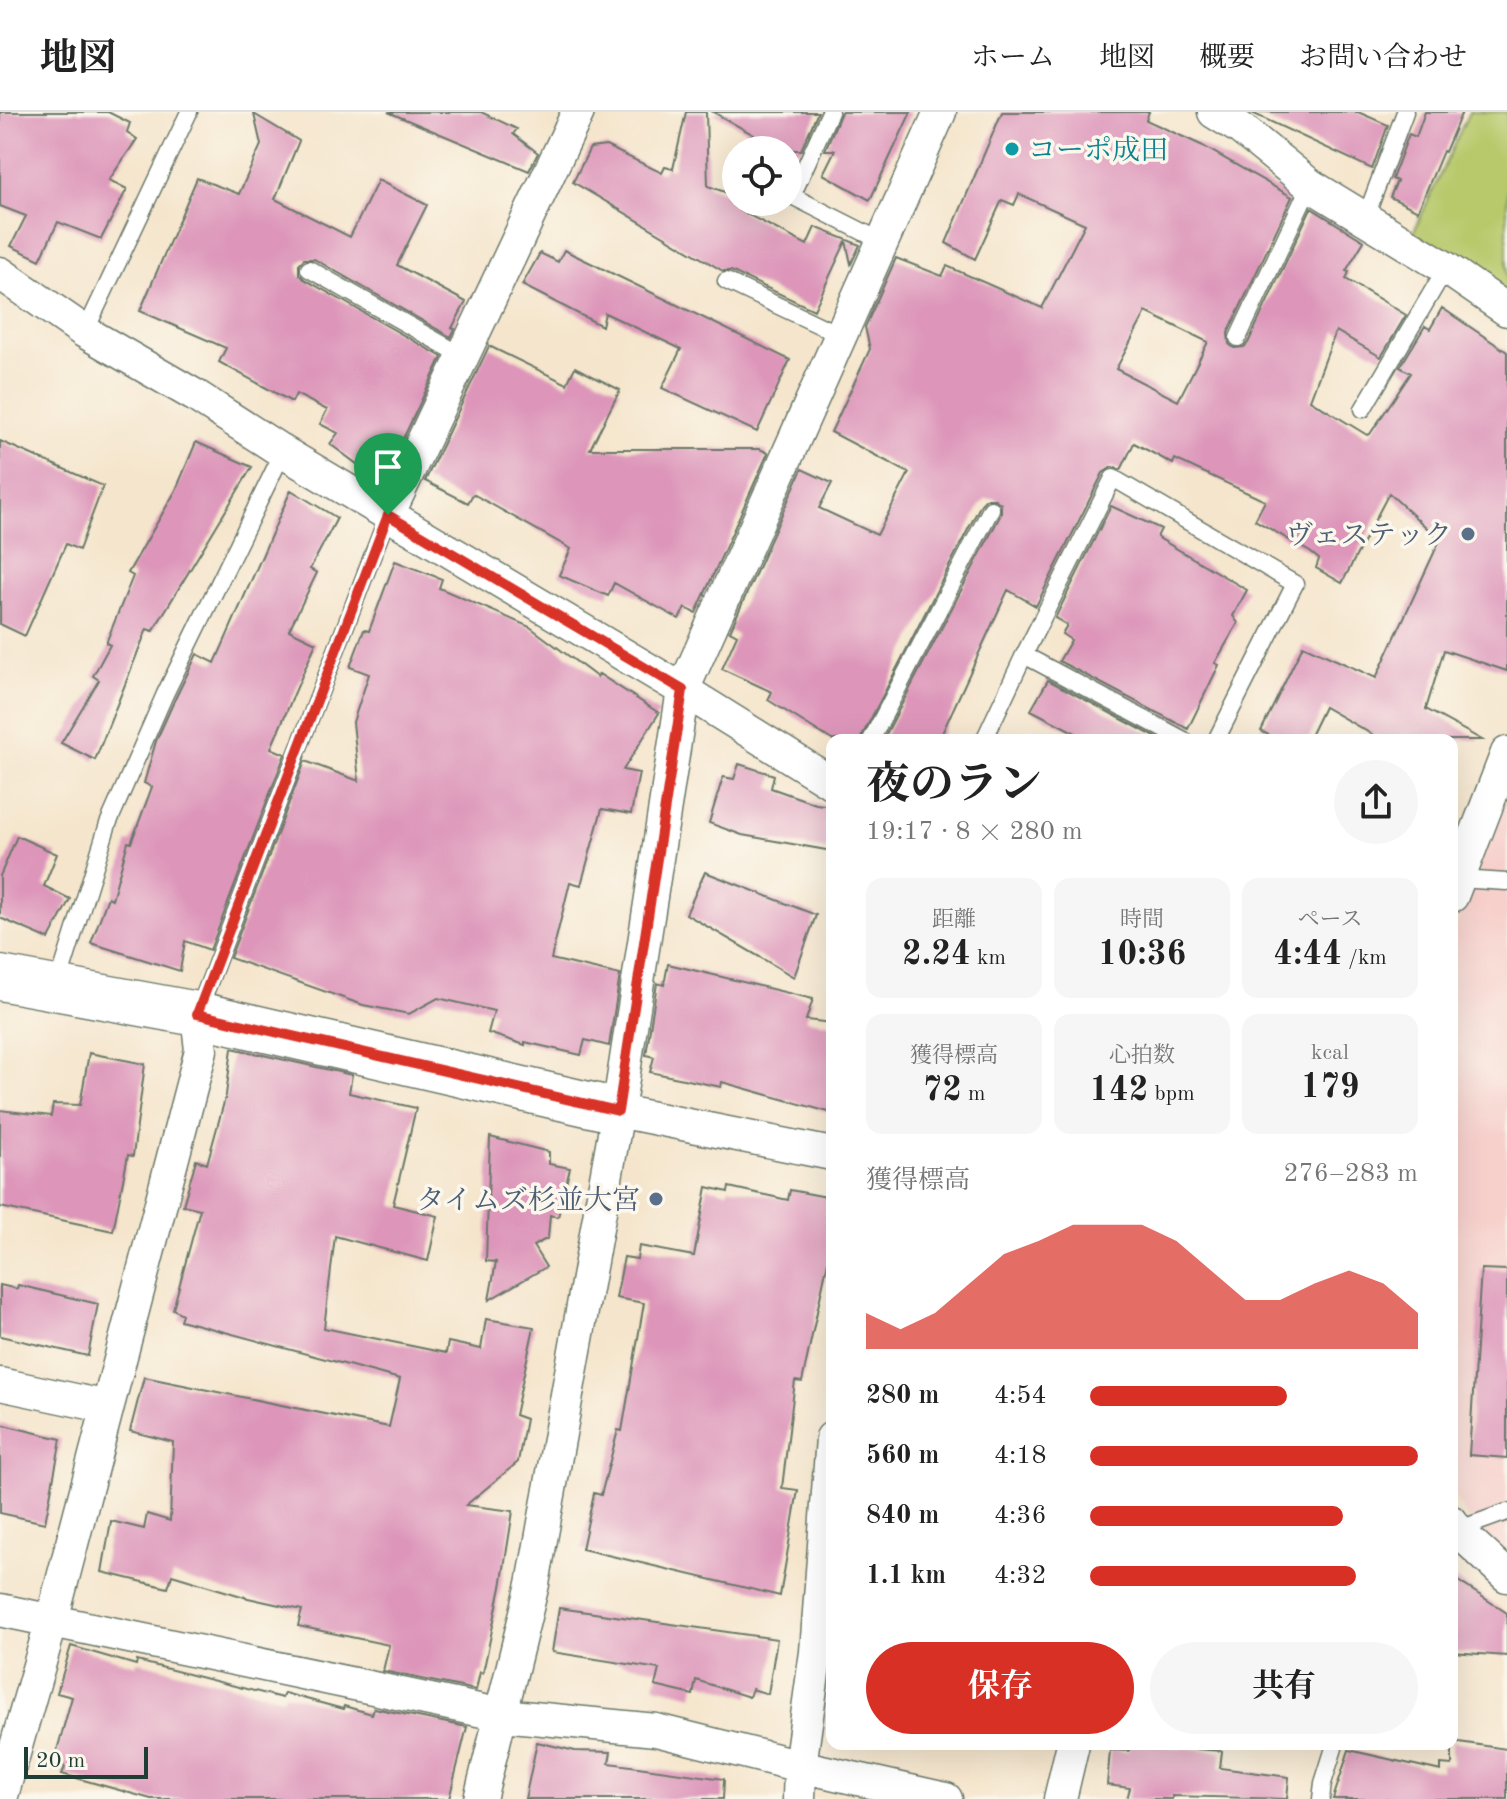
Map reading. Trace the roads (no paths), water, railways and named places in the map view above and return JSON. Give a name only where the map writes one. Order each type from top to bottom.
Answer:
[{"type":"street","points":[[388,515],[578,112]]},
{"type":"street","points":[[480,1799],[533,1584],[618,1111],[683,690],[940,112]]},
{"type":"street","points":[[1234,117],[1310,185],[1446,268],[1507,310]]},
{"type":"street","points":[[0,273],[85,332],[196,396],[283,452],[683,690],[826,779]]},
{"type":"street","points":[[1458,880],[1507,753]]},
{"type":"street","points":[[0,978],[197,1014],[618,1111],[826,1153]]},
{"type":"street","points":[[1,1799],[52,1620],[201,1050],[197,1014]]},
{"type":"street","points":[[0,1384],[108,1407]]},
{"type":"street","points":[[799,1799],[800,1766],[816,1652],[826,1518]]},
{"type":"street","points":[[1458,1538],[1507,1576]]},
{"type":"street","points":[[0,1610],[502,1715],[656,1730],[946,1799]]},
{"type":"street","points":[[1060,1799],[1072,1750]]},
{"type":"lane","points":[[85,332],[189,112]]},
{"type":"lane","points":[[830,112],[792,196],[883,242]]},
{"type":"lane","points":[[1365,219],[1405,112]]},
{"type":"lane","points":[[1238,338],[1310,185]]},
{"type":"lane","points":[[1363,409],[1446,268]]},
{"type":"lane","points":[[309,269],[463,356]]},
{"type":"lane","points":[[726,281],[842,336]]},
{"type":"lane","points":[[57,987],[108,824],[165,694],[283,452]]},
{"type":"lane","points":[[987,734],[1113,478],[1295,584],[1219,734]]},
{"type":"lane","points":[[874,734],[991,509]]},
{"type":"lane","points":[[197,1014],[388,515]]},
{"type":"lane","points":[[1024,655],[1173,734]]},
{"type":"lane","points":[[1458,888],[1507,882]]},
{"type":"lane","points":[[1458,1538],[1507,1512]]},
{"type":"lane","points":[[1321,1799],[1333,1750]]},
{"type":"place","name":"コーポ成田","points":[[1012,149]]},
{"type":"place","name":"ヴェステック","points":[[1468,534]]},
{"type":"place","name":"タイムズ杉並大宮","points":[[656,1199]]}]
